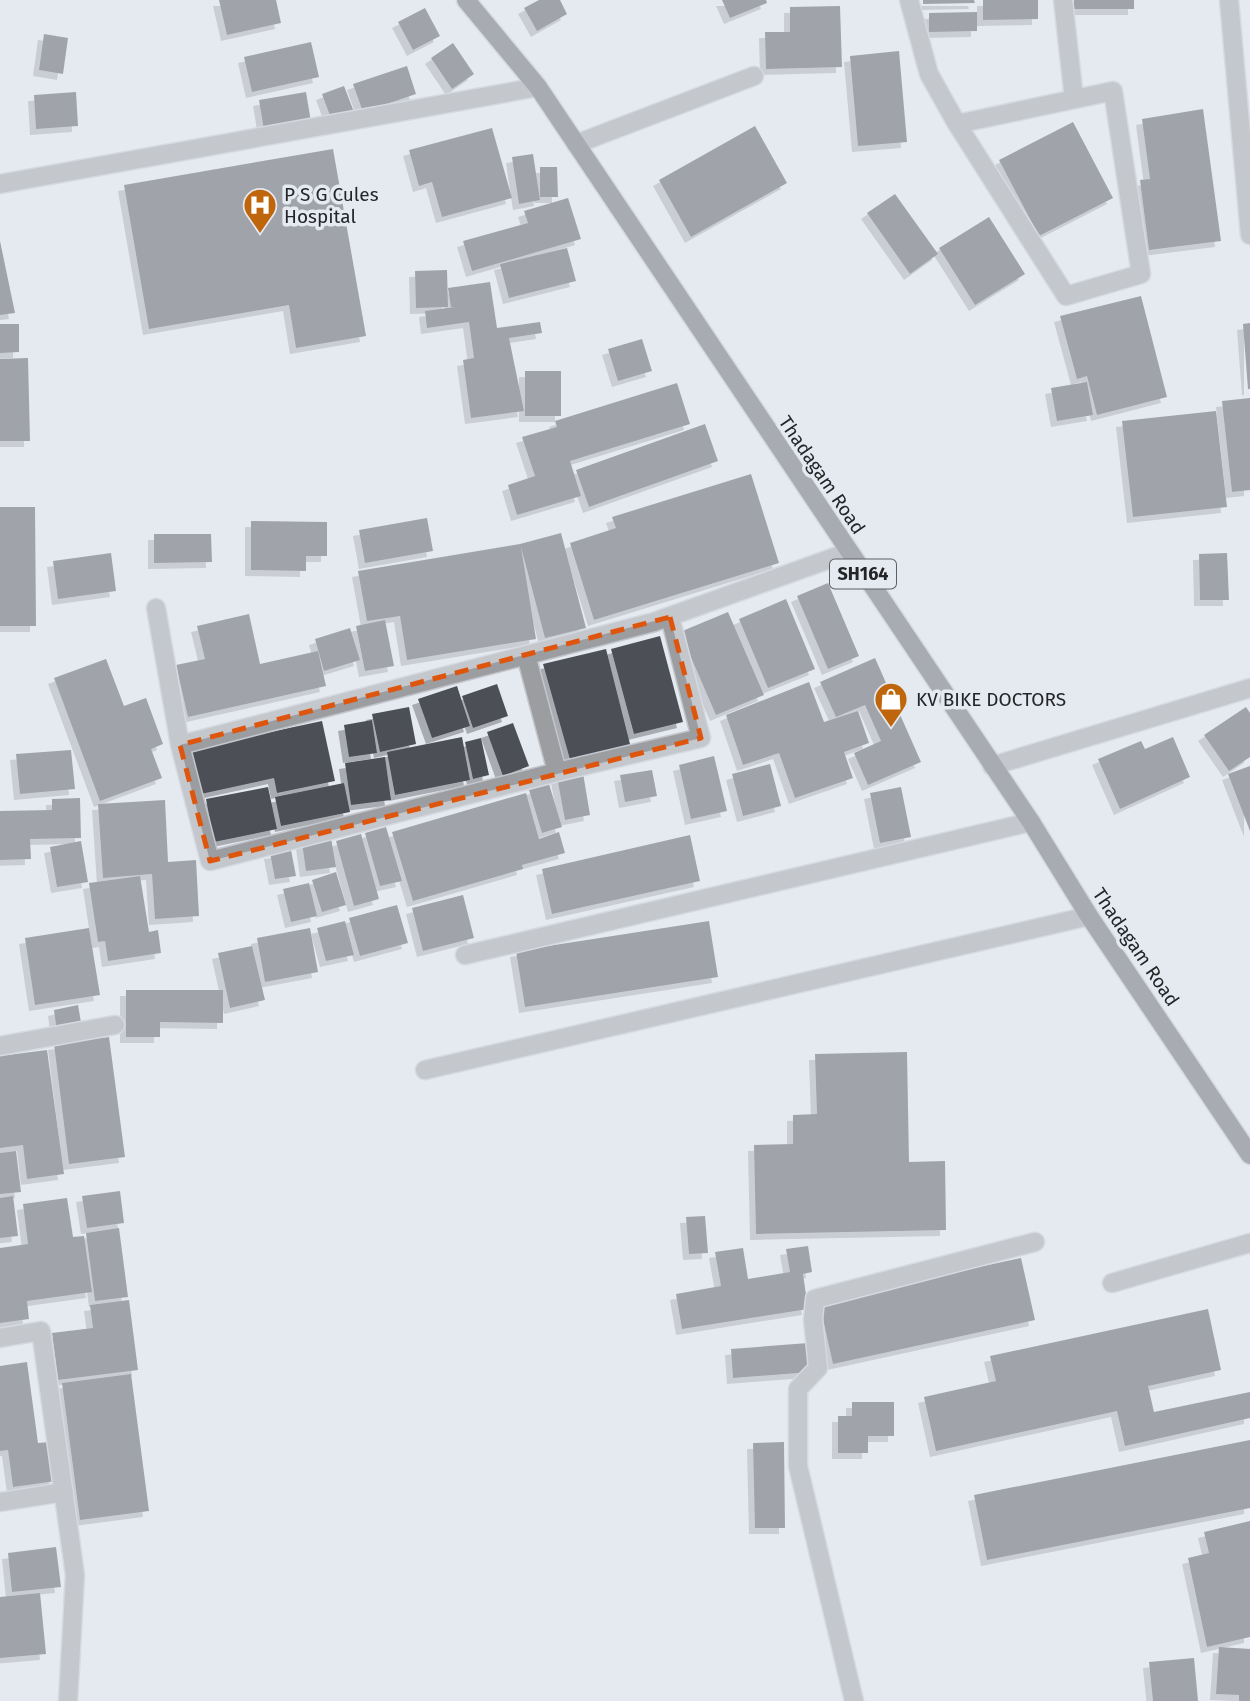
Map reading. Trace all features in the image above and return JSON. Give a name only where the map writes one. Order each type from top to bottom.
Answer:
[{"type":"main road","name":"Thadagam Road","points":[[466,0],[538,87],[1031,822],[1089,916],[1250,1155]]},
{"type":"street","points":[[909,0],[929,74],[957,124],[1066,296],[1141,274],[1113,90],[957,124]]},
{"type":"street","points":[[1063,0],[1074,99]]},
{"type":"street","points":[[1229,0],[1245,110],[1250,235]]},
{"type":"street","points":[[576,144],[754,76]]},
{"type":"street","points":[[0,184],[538,87]]},
{"type":"street","points":[[180,745],[670,617],[849,552]]},
{"type":"street","points":[[156,608],[180,745],[210,861],[701,738],[670,617]]},
{"type":"street","points":[[526,656],[557,772]]},
{"type":"street","points":[[992,766],[1250,688]]},
{"type":"street","points":[[465,955],[1031,822]]},
{"type":"street","points":[[425,1070],[1089,916]]},
{"type":"street","points":[[0,1046],[115,1025]]},
{"type":"street","points":[[854,1701],[798,1466],[798,1389],[818,1368],[813,1319],[815,1299],[1035,1242]]},
{"type":"street","points":[[1112,1283],[1250,1243]]},
{"type":"street","points":[[0,1338],[41,1331],[75,1575],[63,1700]]},
{"type":"street","points":[[0,1502],[64,1492]]},
{"type":"highlighted area","points":[[670,617],[701,738],[210,861],[180,745]]},
{"type":"building","points":[[219,0],[276,0],[281,23],[227,35]]},
{"type":"building","points":[[539,0],[560,0],[567,14],[537,31],[524,8]]},
{"type":"building","points":[[722,0],[766,0],[767,3],[730,18]]},
{"type":"building","points":[[923,0],[974,0],[975,3],[923,4]]},
{"type":"building","points":[[983,0],[1038,0],[1038,19],[983,20]]},
{"type":"building","points":[[1074,0],[1134,0],[1134,9],[1074,9]]},
{"type":"building","points":[[840,6],[842,67],[766,69],[765,32],[790,32],[790,7]]},
{"type":"building","points":[[425,8],[440,36],[413,50],[398,22]]},
{"type":"building","points":[[977,12],[977,31],[929,32],[929,13]]},
{"type":"building","points":[[44,34],[68,38],[63,74],[39,70]]},
{"type":"building","points":[[311,42],[319,77],[252,92],[244,57]]},
{"type":"building","points":[[453,43],[474,74],[452,89],[431,58]]},
{"type":"building","points":[[899,51],[907,142],[858,146],[850,56]]},
{"type":"building","points":[[407,66],[416,94],[363,112],[353,84]]},
{"type":"building","points":[[344,86],[354,112],[332,121],[322,94]]},
{"type":"building","points":[[76,92],[78,126],[36,129],[34,95]]},
{"type":"building","points":[[306,92],[311,122],[264,130],[259,100]]},
{"type":"building","points":[[1203,109],[1221,241],[1149,250],[1140,180],[1150,179],[1142,119]]},
{"type":"building","points":[[1073,122],[1113,198],[1039,236],[999,160]]},
{"type":"building","points":[[755,126],[787,183],[691,237],[659,180]]},
{"type":"building","points":[[492,128],[512,198],[442,217],[432,182],[419,186],[409,150]]},
{"type":"building","points":[[333,149],[366,336],[296,348],[289,305],[149,329],[124,185]]},
{"type":"building","points":[[533,154],[540,200],[519,204],[512,157]]},
{"type":"building","points":[[540,167],[557,167],[558,197],[540,197]]},
{"type":"building","points":[[895,194],[938,254],[910,274],[867,213]]},
{"type":"building","points":[[568,198],[581,239],[472,271],[463,241],[528,223],[524,211]]},
{"type":"building","points":[[989,217],[1025,274],[975,305],[939,248]]},
{"type":"building","points":[[0,241],[15,313],[0,315]]},
{"type":"building","points":[[567,248],[576,281],[509,298],[500,264]]},
{"type":"building","points":[[447,270],[448,307],[416,308],[415,271]]},
{"type":"building","points":[[490,282],[497,328],[540,322],[542,333],[509,338],[524,411],[471,418],[463,360],[474,358],[469,322],[427,328],[425,311],[455,307],[451,307],[448,288]]},
{"type":"building","points":[[1141,296],[1167,397],[1097,415],[1087,376],[1077,379],[1060,316]]},
{"type":"building","points":[[1250,323],[1250,389],[1248,389],[1243,324]]},
{"type":"building","points":[[0,324],[19,324],[19,352],[0,353]]},
{"type":"building","points":[[642,339],[652,371],[618,381],[608,349]]},
{"type":"building","points":[[28,358],[30,441],[0,441],[0,359]]},
{"type":"building","points":[[525,371],[561,371],[561,416],[525,416]]},
{"type":"building","points":[[1087,382],[1093,415],[1057,421],[1051,388]]},
{"type":"building","points":[[677,383],[690,424],[570,461],[581,496],[517,515],[508,485],[535,476],[522,437],[557,427],[555,421]]},
{"type":"building","points":[[1250,398],[1250,490],[1232,492],[1222,401]]},
{"type":"building","points":[[1216,411],[1227,507],[1133,517],[1122,421]]},
{"type":"building","points":[[705,424],[718,461],[589,507],[576,470]]},
{"type":"building","points":[[751,474],[779,563],[594,620],[570,543],[616,528],[612,517]]},
{"type":"building","points":[[0,507],[35,507],[36,626],[0,626]]},
{"type":"building","points":[[427,518],[433,551],[365,563],[359,530]]},
{"type":"building","points":[[251,521],[327,522],[327,556],[306,556],[306,571],[251,570]]},
{"type":"building","points":[[561,533],[586,628],[545,638],[521,547],[536,639],[407,660],[400,616],[367,621],[358,571],[520,544]]},
{"type":"building","points":[[154,534],[211,534],[212,562],[154,563]]},
{"type":"building","points":[[111,553],[116,591],[58,599],[53,561]]},
{"type":"building","points":[[1227,553],[1229,600],[1200,600],[1199,554]]},
{"type":"building","points":[[828,583],[859,656],[828,669],[797,596]]},
{"type":"building","points":[[786,599],[815,669],[768,688],[739,619]]},
{"type":"building","points":[[728,612],[764,695],[716,715],[680,632]]},
{"type":"building","points":[[249,614],[260,664],[318,651],[326,686],[188,717],[176,665],[205,659],[197,626]]},
{"type":"building","points":[[385,620],[394,666],[365,671],[356,626]]},
{"type":"building","points":[[350,628],[360,660],[324,671],[315,639]]},
{"type":"building","points":[[660,636],[683,722],[634,734],[611,649]]},
{"type":"building","points":[[606,649],[631,748],[571,763],[543,664]]},
{"type":"building","name":"KV BIKE DOCTORS","points":[[875,658],[921,762],[868,785],[854,753],[881,741],[865,705],[836,717],[820,682]]},
{"type":"building","points":[[106,659],[124,706],[146,698],[163,744],[151,749],[162,778],[100,801],[54,678]]},
{"type":"building","points":[[809,682],[824,722],[858,711],[869,743],[844,752],[853,778],[795,798],[779,753],[743,765],[726,715]]},
{"type":"building","points":[[497,684],[508,716],[473,728],[462,696]]},
{"type":"building","points":[[457,686],[470,726],[432,738],[418,699]]},
{"type":"building","points":[[409,707],[416,744],[380,752],[372,714]]},
{"type":"building","points":[[1246,707],[1250,713],[1250,757],[1229,771],[1204,735]]},
{"type":"building","points":[[372,720],[377,753],[349,757],[344,725]]},
{"type":"building","points":[[322,721],[335,781],[277,793],[274,778],[201,794],[191,749]]},
{"type":"building","points":[[513,723],[529,766],[503,776],[487,732]]},
{"type":"building","points":[[462,737],[470,780],[395,795],[387,752]]},
{"type":"building","points":[[1173,737],[1190,777],[1120,809],[1098,759],[1141,741],[1145,749]]},
{"type":"building","points":[[481,738],[489,775],[473,779],[465,742]]},
{"type":"building","points":[[71,750],[75,789],[20,794],[16,754]]},
{"type":"building","points":[[714,756],[727,811],[691,819],[679,765]]},
{"type":"building","points":[[385,757],[391,800],[351,805],[345,763]]},
{"type":"building","points":[[770,764],[781,806],[743,816],[732,774]]},
{"type":"building","points":[[1250,766],[1250,831],[1228,774]]},
{"type":"building","points":[[652,770],[657,796],[625,802],[620,775]]},
{"type":"building","points":[[583,773],[590,815],[565,820],[557,777]]},
{"type":"building","points":[[344,783],[350,812],[281,826],[275,797]]},
{"type":"building","points":[[549,784],[562,827],[542,833],[529,790]]},
{"type":"building","points":[[268,787],[277,829],[214,842],[206,799]]},
{"type":"building","points":[[901,787],[911,837],[880,843],[870,793]]},
{"type":"building","points":[[526,793],[539,839],[559,832],[565,853],[522,865],[523,869],[413,901],[392,832]]},
{"type":"building","points":[[80,798],[81,838],[30,839],[31,859],[0,860],[0,811],[52,810],[52,799]]},
{"type":"building","points":[[165,800],[168,862],[196,860],[199,916],[155,919],[152,874],[103,878],[98,804]]},
{"type":"building","points":[[386,827],[402,881],[380,886],[365,833]]},
{"type":"building","points":[[361,834],[379,899],[354,906],[336,841]]},
{"type":"building","points":[[690,835],[700,881],[552,914],[542,869]]},
{"type":"building","points":[[331,838],[336,867],[306,871],[302,843]]},
{"type":"building","points":[[81,841],[88,882],[57,887],[50,847]]},
{"type":"building","points":[[291,850],[296,876],[275,879],[270,853]]},
{"type":"building","points":[[336,872],[346,905],[322,912],[312,880]]},
{"type":"building","points":[[140,876],[149,932],[158,930],[161,953],[108,961],[105,941],[98,942],[89,883]]},
{"type":"building","points":[[309,883],[317,916],[291,922],[283,889]]},
{"type":"building","points":[[463,895],[474,938],[423,951],[412,908]]},
{"type":"building","points":[[397,905],[408,943],[360,956],[349,918]]},
{"type":"building","points":[[345,921],[354,955],[326,961],[317,928]]},
{"type":"building","points":[[709,921],[718,977],[525,1007],[516,951]]},
{"type":"building","points":[[89,928],[100,995],[35,1005],[25,938]]},
{"type":"building","points":[[310,928],[318,972],[265,982],[257,938]]},
{"type":"building","points":[[252,946],[265,1000],[230,1008],[218,953]]},
{"type":"building","points":[[126,990],[223,990],[223,1023],[160,1022],[160,1037],[126,1037]]},
{"type":"building","points":[[78,1005],[82,1028],[57,1032],[54,1010]]},
{"type":"building","points":[[109,1037],[125,1157],[69,1164],[54,1044]]},
{"type":"building","points":[[47,1050],[64,1174],[27,1179],[23,1145],[0,1148],[0,1056]]},
{"type":"building","points":[[907,1052],[909,1162],[945,1161],[946,1230],[756,1234],[754,1145],[793,1144],[793,1115],[817,1114],[815,1054]]},
{"type":"building","points":[[16,1151],[21,1192],[0,1194],[0,1153]]},
{"type":"building","points":[[120,1191],[124,1223],[87,1228],[82,1196]]},
{"type":"building","points":[[13,1196],[18,1236],[0,1238],[0,1198]]},
{"type":"building","points":[[67,1198],[73,1237],[84,1236],[92,1292],[27,1301],[29,1319],[0,1323],[0,1248],[28,1244],[23,1204]]},
{"type":"building","points":[[705,1216],[708,1253],[689,1254],[686,1217]]},
{"type":"building","points":[[119,1228],[128,1297],[95,1301],[86,1233]]},
{"type":"building","points":[[808,1246],[812,1272],[803,1274],[808,1309],[682,1329],[676,1294],[721,1286],[715,1252],[743,1248],[748,1279],[790,1272],[786,1249]]},
{"type":"building","points":[[1021,1258],[1035,1320],[833,1364],[819,1301]]},
{"type":"building","points":[[129,1300],[138,1370],[58,1380],[52,1333],[93,1328],[90,1305]]},
{"type":"building","points":[[1208,1309],[1221,1370],[1148,1386],[1154,1412],[1250,1392],[1250,1418],[1125,1446],[1117,1411],[936,1451],[924,1397],[996,1381],[990,1356]]},
{"type":"building","points":[[808,1343],[811,1372],[733,1378],[731,1349]]},
{"type":"building","points":[[27,1362],[38,1443],[50,1442],[56,1481],[13,1487],[8,1450],[0,1451],[0,1366]]},
{"type":"building","points":[[131,1374],[149,1511],[80,1520],[62,1383]]},
{"type":"building","points":[[852,1402],[894,1402],[894,1436],[868,1436],[868,1453],[838,1453],[838,1416],[852,1416]]},
{"type":"building","points":[[1250,1440],[1250,1508],[987,1560],[974,1495]]},
{"type":"building","points":[[784,1442],[785,1528],[755,1528],[753,1443]]},
{"type":"building","points":[[1250,1521],[1250,1637],[1207,1647],[1188,1558],[1209,1553],[1204,1532]]},
{"type":"building","points":[[56,1547],[61,1587],[12,1592],[8,1553]]},
{"type":"building","points":[[40,1593],[46,1654],[0,1658],[0,1597]]},
{"type":"building","points":[[1219,1647],[1250,1649],[1250,1701],[1239,1701],[1239,1695],[1216,1694]]},
{"type":"building","points":[[1194,1658],[1198,1701],[1153,1701],[1149,1662]]},
{"type":"place","name":"P S G Cules Hospital","points":[[260,235]]},
{"type":"place","name":"KV BIKE DOCTORS","points":[[891,729]]}]
